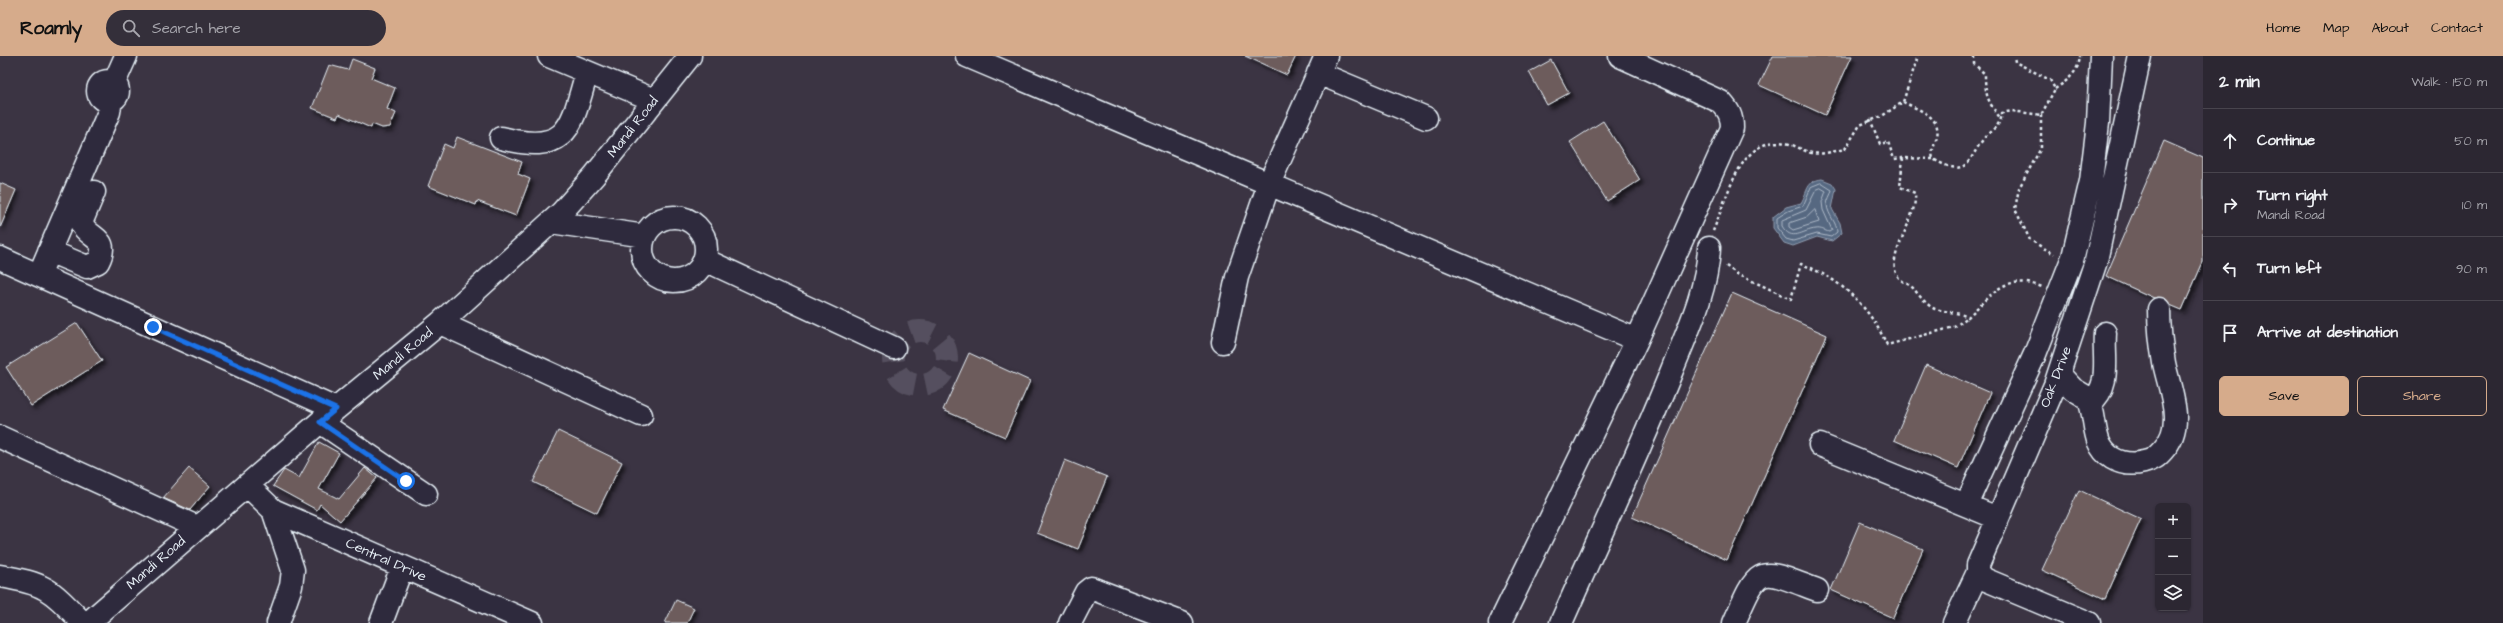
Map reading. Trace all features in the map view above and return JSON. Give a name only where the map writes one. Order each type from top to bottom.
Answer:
[{"type":"street","points":[[39,275],[109,112],[113,92],[126,56]]},
{"type":"street","points":[[549,56],[654,100]]},
{"type":"street","points":[[967,56],[1637,340]]},
{"type":"street","points":[[1500,623],[1637,340],[1732,128],[1732,119],[1729,110],[1721,102],[1620,56]]},
{"type":"street","points":[[1966,505],[2035,354],[2073,257],[2091,181],[2098,123],[2101,56]]},
{"type":"street","name":"Oak Drive","points":[[1954,623],[1978,572],[1997,518],[2059,374],[2096,261],[2140,56]]},
{"type":"street","name":"Mandi Road","points":[[88,623],[328,415],[440,323],[550,222],[594,176],[687,57]]},
{"type":"street","points":[[1223,342],[1237,277],[1269,184],[1322,65],[1426,118]]},
{"type":"street","points":[[502,138],[535,145],[555,139],[564,134],[573,121],[587,72]]},
{"type":"street","points":[[49,250],[87,267],[98,262],[102,248],[100,243],[81,223],[94,192]]},
{"type":"street","points":[[677,217],[686,219],[701,232],[705,241],[704,260],[699,269],[687,278],[672,282],[662,279],[653,274],[643,256],[642,246],[645,236],[650,228],[662,220],[677,217]]},
{"type":"street","points":[[550,222],[645,236]]},
{"type":"street","points":[[1561,623],[1657,408],[1695,313],[1708,271],[1709,248]]},
{"type":"street","points":[[0,258],[39,275],[328,415],[426,494]]},
{"type":"street","points":[[704,260],[894,348]]},
{"type":"street","points":[[2059,374],[2073,389],[2088,398],[2098,443],[2106,454],[2119,462],[2136,464],[2154,460],[2170,443],[2176,430],[2175,417],[2164,363],[2159,309]]},
{"type":"street","points":[[440,323],[641,415]]},
{"type":"street","points":[[2090,403],[2098,398],[2104,387],[2105,333]]},
{"type":"street","points":[[0,437],[197,527]]},
{"type":"street","points":[[1820,445],[1997,518]]},
{"type":"street","name":"Central Drive","points":[[246,485],[273,510],[532,623]]},
{"type":"street","points":[[273,510],[294,570],[291,586],[278,623]]},
{"type":"street","points":[[381,623],[402,567]]},
{"type":"street","points":[[1978,572],[1984,579],[2089,623]]},
{"type":"street","points":[[1734,623],[1751,586],[1762,575],[1769,573],[1817,590]]},
{"type":"street","points":[[0,576],[25,579],[40,585],[54,593],[83,623]]},
{"type":"street","points":[[1070,623],[1086,592],[1091,588],[1182,623]]},
{"type":"path","points":[[1918,56],[1903,102],[1882,116],[1870,119],[1860,125],[1845,149],[1813,153],[1787,144],[1773,142],[1762,144],[1741,166],[1709,241],[1709,248],[1714,257],[1736,274],[1791,299],[1801,264],[1823,272],[1836,280],[1864,306],[1887,345],[1954,327],[1996,290],[2008,283],[2033,284],[2045,289]]},
{"type":"path","points":[[1974,56],[1974,64],[1985,74],[1984,92],[2001,119]]},
{"type":"path","points":[[2014,56],[2015,62],[2050,80],[2055,89]]},
{"type":"path","points":[[2057,257],[2030,240],[2015,209],[2018,188],[2041,148],[2041,115],[2055,89],[2074,73],[2079,63],[2080,56]]},
{"type":"path","points":[[1903,102],[1927,114],[1938,125],[1938,132],[1932,149],[1933,159]]},
{"type":"path","points":[[1870,119],[1880,144],[1888,142],[1894,159],[1933,159],[1954,167],[1966,165],[1974,156],[1981,142],[1995,130],[2001,119],[2002,113],[2012,111],[2041,115]]},
{"type":"path","points":[[1903,158],[1900,187],[1915,193],[1916,203],[1908,228],[1895,253],[1895,268],[1900,279],[1910,284],[1928,304],[1935,309],[1956,312],[1968,316]]},
{"type":"water","points":[[1822,179],[1832,183],[1836,189],[1832,209],[1840,223],[1842,233],[1832,241],[1817,237],[1793,246],[1784,243],[1773,228],[1773,217],[1786,207],[1801,203],[1810,184]]},
{"type":"building","points":[[1245,56],[1296,56],[1287,75]]},
{"type":"building","points":[[1773,56],[1852,56],[1825,115],[1759,85]]},
{"type":"building","points":[[352,59],[375,68],[371,78],[395,88],[387,109],[396,113],[390,127],[382,128],[372,124],[371,128],[339,114],[337,118],[312,108],[329,65],[348,70]]},
{"type":"building","points":[[1551,60],[1569,93],[1547,105],[1529,72]]},
{"type":"building","points":[[1603,121],[1640,180],[1607,201],[1570,142]]},
{"type":"building","points":[[457,137],[522,162],[518,174],[530,179],[516,216],[477,201],[476,205],[428,186],[444,144],[453,148]]},
{"type":"building","points":[[2164,141],[2203,158],[2203,262],[2182,310],[2170,305],[2165,298],[2154,298],[2106,276]]},
{"type":"building","points":[[0,183],[16,190],[0,228]]},
{"type":"building","points":[[1732,293],[1827,335],[1727,560],[1632,517]]},
{"type":"building","points":[[77,323],[102,361],[31,406],[6,367]]},
{"type":"building","points":[[969,353],[1030,381],[1005,437],[943,410]]},
{"type":"building","points":[[1926,365],[1990,393],[1958,468],[1894,440]]},
{"type":"building","points":[[558,431],[622,462],[597,513],[533,482]]},
{"type":"building","points":[[319,442],[339,453],[319,489],[339,499],[365,468],[377,478],[340,521],[320,504],[317,510],[273,486],[284,470],[299,478]]},
{"type":"building","points":[[1065,460],[1107,477],[1078,549],[1037,533]]},
{"type":"building","points":[[189,468],[210,486],[190,510],[163,498]]},
{"type":"building","points":[[2079,490],[2141,519],[2105,599],[2042,570]]},
{"type":"building","points":[[1860,522],[1923,549],[1893,618],[1831,590]]},
{"type":"building","points":[[676,600],[694,608],[687,623],[665,623]]},
{"type":"tunnel","points":[[920,331],[930,333],[939,339],[945,348],[947,358],[945,368],[939,377],[930,383],[920,385],[910,383],[901,377],[895,368],[893,358],[895,348],[901,339],[910,333],[920,331]]},
{"type":"route","points":[[153,327],[336,409],[320,422],[406,481]]}]
